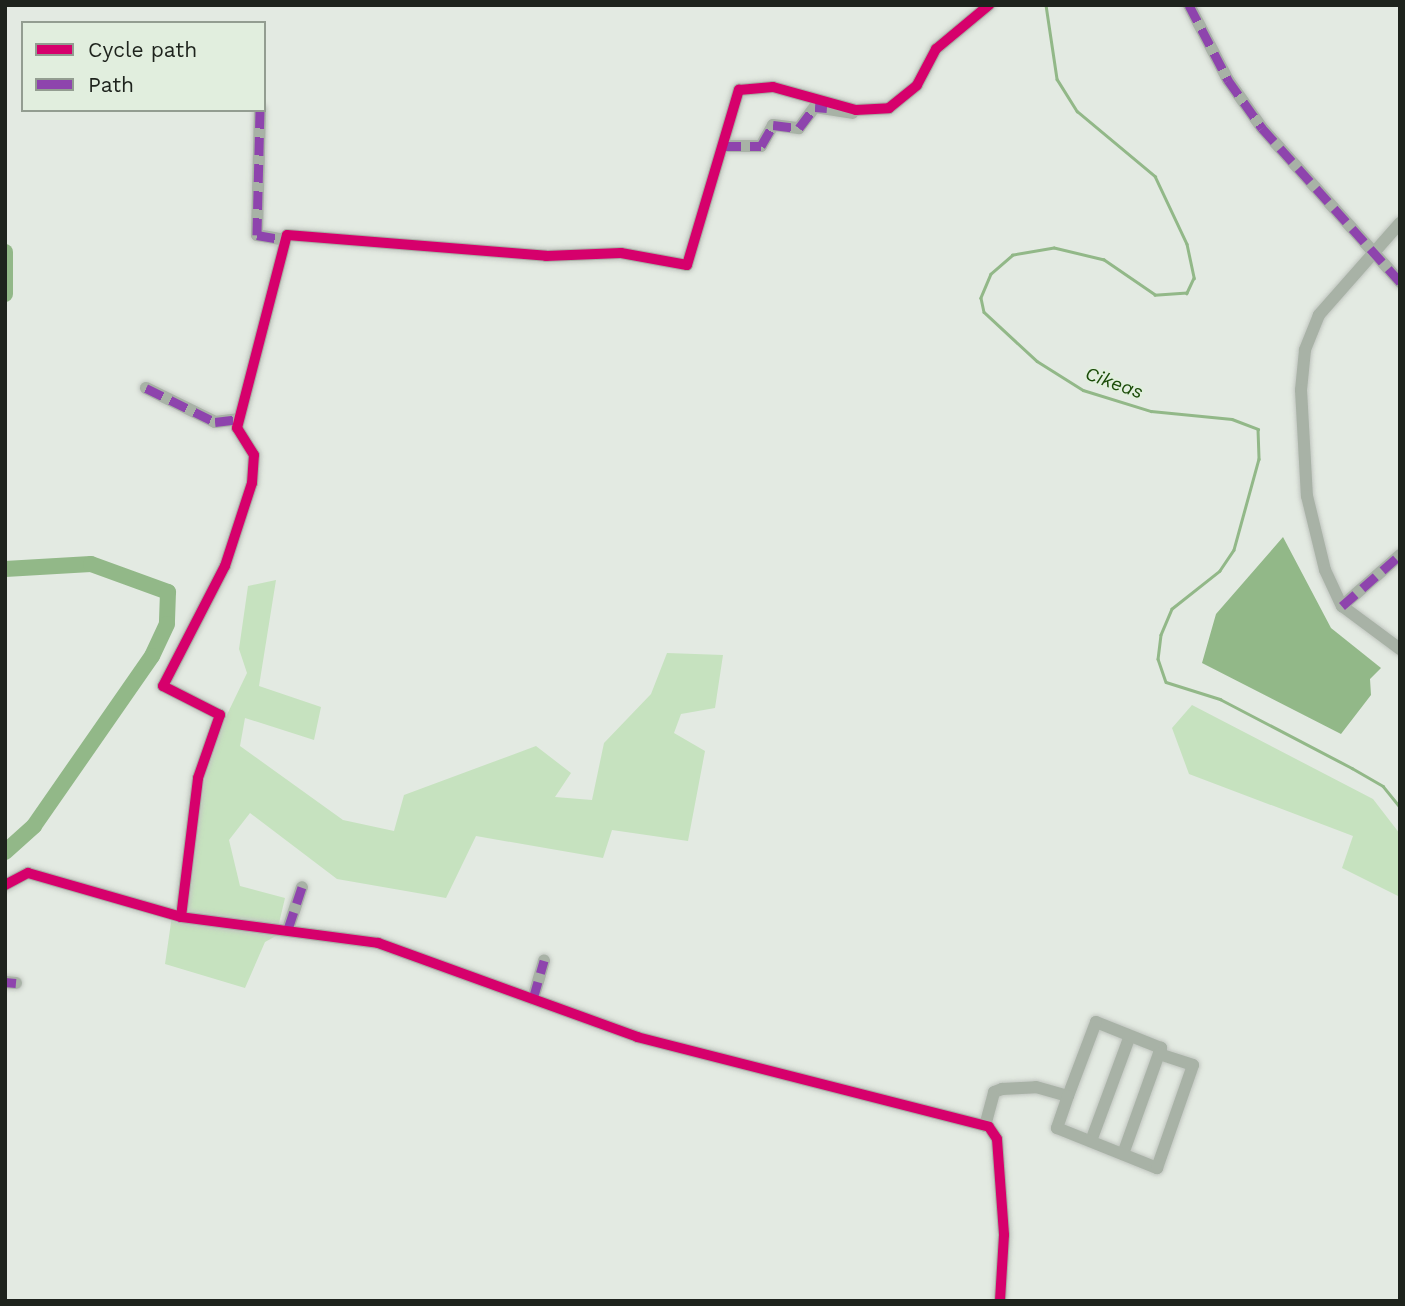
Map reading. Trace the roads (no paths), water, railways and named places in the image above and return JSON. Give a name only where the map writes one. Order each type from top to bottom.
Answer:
[{"type":"street","points":[[260,112],[257,235],[284,240],[298,232],[545,256],[621,253],[687,265],[736,95],[746,87],[826,97],[856,110],[879,111],[899,102],[917,85],[936,49],[989,5]]},
{"type":"street","points":[[1189,5],[1240,99],[1400,282]]},
{"type":"street","points":[[723,146],[761,146],[773,125],[799,128],[815,107],[847,115],[856,110]]},
{"type":"street","points":[[1400,223],[1372,251],[1319,315],[1301,370],[1312,527],[1342,606],[1400,649]]},
{"type":"street","points":[[181,917],[198,778],[220,715],[163,686],[225,566],[252,483],[254,455],[238,433],[238,419],[284,240]]},
{"type":"street","points":[[146,388],[215,422],[238,419]]},
{"type":"street","points":[[1342,606],[1400,555]]},
{"type":"street","points":[[5,885],[28,873],[181,917],[288,929],[378,943],[636,1037],[985,1126],[997,1139],[1000,1301]]},
{"type":"street","points":[[288,929],[302,887]]},
{"type":"street","points":[[533,999],[544,961]]},
{"type":"street","points":[[1091,1141],[1129,1038],[1126,1031],[1096,1022],[1057,1128],[1157,1168],[1193,1065],[1159,1054]]},
{"type":"street","points":[[1123,1154],[1161,1048],[1129,1038]]},
{"type":"street","points":[[985,1126],[994,1092],[1002,1089],[1036,1087],[1068,1096]]},
{"type":"waterway","name":"Cikeas","points":[[1046,5],[1057,79],[1077,111],[1155,176],[1187,244],[1194,278],[1187,293],[1155,295],[1104,260],[1054,248],[1013,255],[991,274],[981,298],[984,312],[1037,361],[1083,390],[1151,411],[1232,419],[1258,429],[1259,459],[1234,550],[1220,571],[1172,609],[1161,635],[1158,659],[1166,682],[1220,699],[1352,768],[1383,786],[1400,807]]},
{"type":"waterway","points":[[5,252],[5,294]]},
{"type":"waterway","points":[[5,569],[91,564],[168,592],[167,624],[152,656],[34,826],[5,852]]}]
